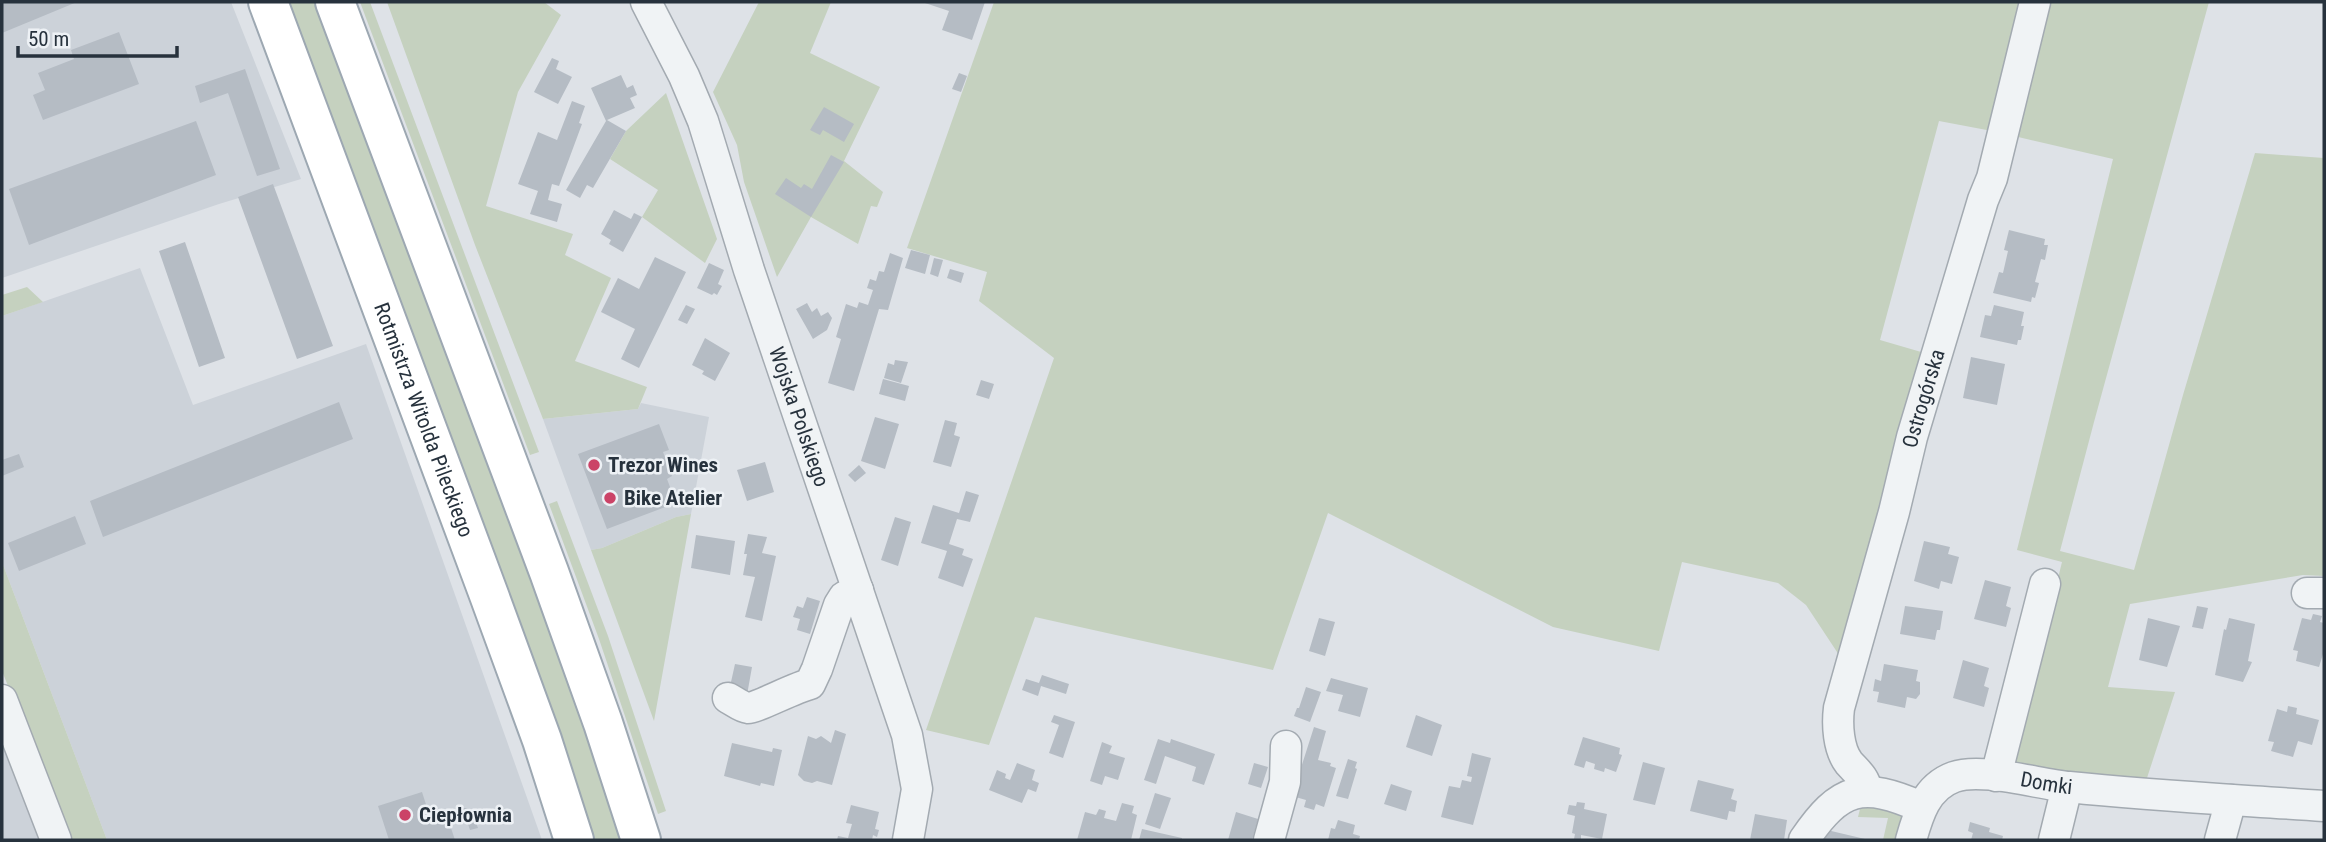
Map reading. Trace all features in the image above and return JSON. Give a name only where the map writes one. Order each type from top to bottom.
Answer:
[{"type":"main road","name":"Rotmistrza Witolda Pileckiego","points":[[268,2],[498,619],[542,740],[574,840]]},
{"type":"main road","points":[[335,2],[549,572],[641,840]]},
{"type":"street","name":"Wojska Polskiego","points":[[646,2],[684,76],[703,121],[749,270],[907,735],[917,789],[908,840]]},
{"type":"street","name":"Ostrogórska","points":[[1867,790],[1864,778],[1850,763],[1842,746],[1839,708],[1912,437],[1983,200],[1992,178],[2035,2]]},
{"type":"street","points":[[1996,776],[2045,584]]},
{"type":"street","points":[[728,698],[745,708],[752,708],[773,696],[810,684],[839,605],[844,597],[858,590]]},
{"type":"street","points":[[2,700],[56,840]]},
{"type":"street","points":[[1269,840],[1284,782],[1286,746]]},
{"type":"street","name":"Domki","points":[[1921,807],[1940,785],[1952,777],[1969,773],[2067,787],[2324,806]]},
{"type":"street","points":[[2054,840],[2067,787]]},
{"type":"street","points":[[1804,840],[1831,805],[1867,790],[1886,793],[1921,807],[1911,840]]},
{"type":"street","points":[[2220,840],[2231,800]]},
{"type":"shaded area","points":[[2,2],[231,2],[301,179],[2,278]]},
{"type":"shaded area","points":[[140,268],[193,405],[366,344],[542,840],[107,840],[2,562],[2,316]]},
{"type":"shaded area","points":[[641,403],[709,417],[691,514],[676,517],[602,548],[591,550],[543,419],[638,409]]},
{"type":"shaded area","points":[[2,732],[42,840],[2,840]]},
{"type":"green space","points":[[281,2],[321,2],[627,840],[588,840]]},
{"type":"green space","points":[[360,2],[370,2],[539,452],[530,455]]},
{"type":"green space","points":[[387,2],[544,2],[561,15],[518,92],[486,206],[573,234],[565,255],[611,278],[575,361],[647,387],[638,409],[543,419],[475,245]]},
{"type":"green space","points":[[759,2],[831,2],[810,53],[880,87],[844,161],[883,192],[877,207],[871,206],[858,244],[811,217],[777,277],[744,182],[737,145],[713,92]]},
{"type":"green space","points":[[994,2],[2026,2],[1992,131],[1939,121],[1880,340],[1928,354],[1841,658],[1806,605],[1778,583],[1682,562],[1659,651],[1553,627],[1328,513],[1273,670],[1035,617],[989,745],[926,730],[1054,358],[979,301],[987,272],[907,248]]},
{"type":"green space","points":[[2044,2],[2209,2],[2060,551],[2134,570],[2255,153],[2324,158],[2324,576],[2303,575],[2130,604],[2108,687],[2175,692],[2146,781],[2012,765],[2062,562],[2017,550],[2113,159],[2014,136]]},
{"type":"green space","points":[[666,93],[717,239],[705,263],[642,217],[658,190],[610,159],[626,131]]},
{"type":"green space","points":[[27,287],[43,302],[2,316],[2,295]]},
{"type":"green space","points":[[557,501],[608,636],[666,811],[658,814],[599,639],[549,504]]},
{"type":"green space","points":[[691,514],[654,721],[591,550],[602,548],[676,517]]},
{"type":"green space","points":[[2,562],[107,840],[70,840],[2,671]]},
{"type":"green space","points":[[1862,801],[1905,812],[1904,840],[1883,840],[1888,818],[1858,817]]},
{"type":"building","points":[[4,2],[77,2],[2,33]]},
{"type":"building","points":[[922,2],[985,2],[972,40],[942,30],[949,11]]},
{"type":"building","points":[[119,32],[139,84],[43,120],[33,95],[45,90],[38,73],[74,59],[71,50]]},
{"type":"building","points":[[552,58],[559,61],[556,69],[572,77],[558,104],[534,92]]},
{"type":"building","points":[[245,69],[280,169],[257,176],[228,93],[200,103],[195,86]]},
{"type":"building","points":[[959,73],[967,76],[961,92],[952,89]]},
{"type":"building","points":[[621,75],[627,88],[633,85],[637,95],[630,98],[635,108],[607,120],[626,131],[593,188],[587,185],[580,198],[566,190],[606,121],[591,88]]},
{"type":"building","points":[[572,101],[585,106],[579,123],[582,124],[559,186],[552,184],[548,200],[562,204],[557,222],[530,214],[538,191],[518,184],[538,132],[557,140]]},
{"type":"building","points":[[824,107],[854,124],[844,142],[823,130],[820,135],[810,130]]},
{"type":"building","points":[[196,121],[216,175],[29,245],[9,189]]},
{"type":"building","points":[[831,155],[844,162],[811,217],[775,194],[786,178],[801,188],[804,184],[812,189]]},
{"type":"building","points":[[273,184],[333,346],[297,359],[238,197]]},
{"type":"building","points":[[614,210],[631,219],[634,213],[642,217],[623,252],[609,244],[611,240],[601,234]]},
{"type":"building","points":[[2009,230],[2045,239],[2044,245],[2048,245],[2045,260],[2041,259],[2035,282],[2039,283],[2035,298],[2032,297],[2031,302],[1993,293],[1999,272],[2003,273],[2008,251],[2004,250]]},
{"type":"building","points":[[185,242],[225,358],[199,367],[159,251]]},
{"type":"building","points":[[911,250],[930,255],[925,274],[905,268]]},
{"type":"building","points":[[890,253],[903,258],[888,310],[879,309],[854,391],[828,383],[841,339],[836,337],[846,304],[857,308],[859,302],[868,305],[873,290],[867,288],[870,279],[876,281],[879,271],[884,272]]},
{"type":"building","points":[[655,257],[686,272],[639,368],[621,359],[635,329],[601,312],[618,278],[639,289]]},
{"type":"building","points":[[934,258],[943,260],[938,277],[930,274]]},
{"type":"building","points":[[709,263],[724,270],[718,284],[722,286],[717,295],[697,288]]},
{"type":"building","points":[[950,269],[964,273],[961,283],[947,278]]},
{"type":"building","points":[[807,303],[812,312],[817,308],[821,316],[828,312],[832,318],[827,330],[813,339],[796,309]]},
{"type":"building","points":[[686,305],[695,309],[687,324],[678,320]]},
{"type":"building","points":[[1994,305],[2024,312],[2021,326],[2024,326],[2017,345],[1980,337],[1985,315],[1991,316]]},
{"type":"building","points":[[705,338],[730,353],[715,381],[692,365]]},
{"type":"building","points":[[1971,357],[2005,364],[1997,405],[1963,398]]},
{"type":"building","points":[[895,360],[908,362],[901,383],[884,378],[888,363],[894,365]]},
{"type":"building","points":[[883,379],[909,386],[905,401],[879,394]]},
{"type":"building","points":[[981,380],[994,384],[989,399],[976,395]]},
{"type":"building","points":[[339,402],[353,439],[103,537],[90,501]]},
{"type":"building","points":[[875,417],[899,424],[885,469],[861,461]]},
{"type":"building","points":[[945,420],[957,423],[954,435],[960,437],[951,467],[933,462]]},
{"type":"building","points":[[659,424],[669,450],[663,452],[672,476],[667,479],[676,503],[607,529],[578,454]]},
{"type":"building","points":[[19,454],[24,467],[2,476],[2,460]]},
{"type":"building","points":[[765,462],[774,492],[747,501],[737,470]]},
{"type":"building","points":[[859,465],[866,473],[855,482],[848,475]]},
{"type":"building","points":[[966,491],[979,495],[970,522],[957,519],[949,544],[964,549],[962,555],[973,559],[963,587],[938,578],[947,551],[921,543],[933,505],[959,513]]},
{"type":"building","points":[[75,516],[86,544],[19,571],[8,543]]},
{"type":"building","points":[[895,517],[911,522],[898,566],[881,560]]},
{"type":"building","points":[[748,534],[767,537],[762,553],[776,556],[762,621],[745,617],[755,577],[743,575]]},
{"type":"building","points":[[696,535],[735,541],[730,575],[691,568]]},
{"type":"building","points":[[1924,541],[1950,547],[1948,554],[1959,557],[1952,584],[1941,581],[1939,589],[1914,581]]},
{"type":"building","points":[[1985,580],[2011,587],[2006,606],[2011,608],[2006,627],[1974,619]]},
{"type":"building","points":[[807,597],[820,601],[810,634],[797,630],[800,619],[793,617],[797,606],[803,608]]},
{"type":"building","points":[[1905,606],[1943,611],[1940,630],[1937,630],[1935,640],[1900,634]]},
{"type":"building","points":[[2197,606],[2208,608],[2203,629],[2192,627]]},
{"type":"building","points":[[2313,614],[2322,616],[2320,622],[2324,623],[2324,651],[2319,667],[2296,661],[2298,651],[2293,650],[2302,618],[2311,620]]},
{"type":"building","points":[[1319,618],[1335,622],[1325,656],[1309,651]]},
{"type":"building","points":[[2148,618],[2180,626],[2167,667],[2139,660]]},
{"type":"building","points":[[2229,618],[2255,624],[2248,661],[2252,662],[2243,682],[2215,675],[2224,629],[2226,630]]},
{"type":"building","points":[[1963,660],[1989,668],[1984,686],[1989,688],[1984,707],[1953,698]]},
{"type":"building","points":[[735,664],[752,667],[747,695],[729,691]]},
{"type":"building","points":[[1884,664],[1918,670],[1916,681],[1920,682],[1920,694],[1916,699],[1907,697],[1905,708],[1877,702],[1879,692],[1873,691],[1875,679],[1881,681]]},
{"type":"building","points":[[1042,675],[1069,684],[1066,694],[1041,686],[1038,696],[1022,690],[1026,679],[1039,683]]},
{"type":"building","points":[[1331,678],[1368,688],[1360,717],[1338,711],[1343,695],[1326,691]]},
{"type":"building","points":[[1306,687],[1321,692],[1310,722],[1294,716]]},
{"type":"building","points":[[2288,706],[2297,708],[2296,714],[2319,720],[2312,745],[2298,741],[2293,757],[2271,751],[2274,742],[2268,741],[2277,709],[2287,712]]},
{"type":"building","points":[[1054,715],[1075,722],[1063,758],[1049,753],[1059,725],[1051,722]]},
{"type":"building","points":[[1416,715],[1442,725],[1432,756],[1406,747]]},
{"type":"building","points":[[1314,727],[1326,731],[1318,760],[1331,763],[1330,766],[1336,768],[1324,807],[1316,804],[1314,810],[1304,807],[1306,800],[1292,796]]},
{"type":"building","points":[[835,730],[846,734],[832,785],[804,781],[798,775],[808,736],[816,739],[821,736],[831,743]]},
{"type":"building","points":[[1583,737],[1620,748],[1619,754],[1622,755],[1616,772],[1605,768],[1604,772],[1594,769],[1595,764],[1586,761],[1584,768],[1574,765]]},
{"type":"building","points":[[1158,739],[1170,743],[1171,739],[1215,754],[1204,785],[1192,781],[1196,767],[1165,756],[1156,784],[1144,780]]},
{"type":"building","points":[[1102,742],[1112,746],[1109,753],[1125,758],[1118,780],[1105,776],[1102,785],[1090,781]]},
{"type":"building","points":[[732,743],[772,752],[773,748],[782,750],[774,786],[761,783],[760,786],[724,776]]},
{"type":"building","points":[[1472,753],[1491,758],[1473,825],[1441,817],[1449,786],[1460,788],[1462,780],[1471,782],[1472,777],[1467,776]]},
{"type":"building","points":[[1348,759],[1357,762],[1357,769],[1348,799],[1336,796]]},
{"type":"building","points":[[1643,762],[1665,768],[1655,805],[1633,800]]},
{"type":"building","points":[[1017,763],[1035,770],[1032,780],[1039,783],[1036,792],[1028,789],[1022,803],[989,790],[997,770],[1006,774],[1005,778],[1010,780]]},
{"type":"building","points":[[1254,763],[1268,767],[1261,788],[1248,784]]},
{"type":"building","points":[[1698,780],[1734,789],[1731,799],[1737,801],[1735,812],[1729,811],[1727,820],[1690,811]]},
{"type":"building","points":[[1391,784],[1412,791],[1406,811],[1384,804]]},
{"type":"building","name":"Ciepłownia","points":[[422,792],[432,823],[458,815],[463,808],[468,808],[474,812],[473,821],[475,820],[478,828],[470,830],[468,824],[459,819],[449,822],[455,840],[389,840],[378,806]]},
{"type":"building","points":[[1155,793],[1171,798],[1160,829],[1145,824]]},
{"type":"building","points":[[1577,802],[1585,803],[1584,809],[1607,814],[1602,839],[1581,835],[1581,840],[1574,839],[1575,834],[1572,833],[1575,816],[1567,814],[1569,805],[1576,806]]},
{"type":"building","points":[[1122,803],[1134,806],[1132,813],[1137,815],[1131,840],[1077,840],[1085,812],[1096,815],[1099,809],[1106,811],[1104,818],[1116,821]]},
{"type":"building","points":[[851,805],[879,812],[875,829],[879,830],[877,837],[873,835],[872,840],[837,840],[838,836],[848,838],[852,824],[846,823]]},
{"type":"building","points":[[1236,812],[1258,819],[1252,840],[1228,840]]},
{"type":"building","points":[[1755,814],[1787,820],[1784,840],[1750,840]]},
{"type":"building","points":[[1338,820],[1355,825],[1353,834],[1360,836],[1359,840],[1328,840],[1331,828],[1335,829]]},
{"type":"building","points":[[1970,822],[1990,828],[1989,832],[2003,836],[2002,840],[1971,840],[1973,833],[1968,831]]},
{"type":"building","points":[[1142,829],[1182,838],[1182,840],[1139,840]]},
{"type":"building","points":[[1827,830],[1865,839],[1824,840]]},
{"type":"place","name":"Trezor Wines","points":[[594,465]]},
{"type":"place","name":"Bike Atelier","points":[[610,498]]},
{"type":"place","name":"Ciepłownia","points":[[405,815]]}]
